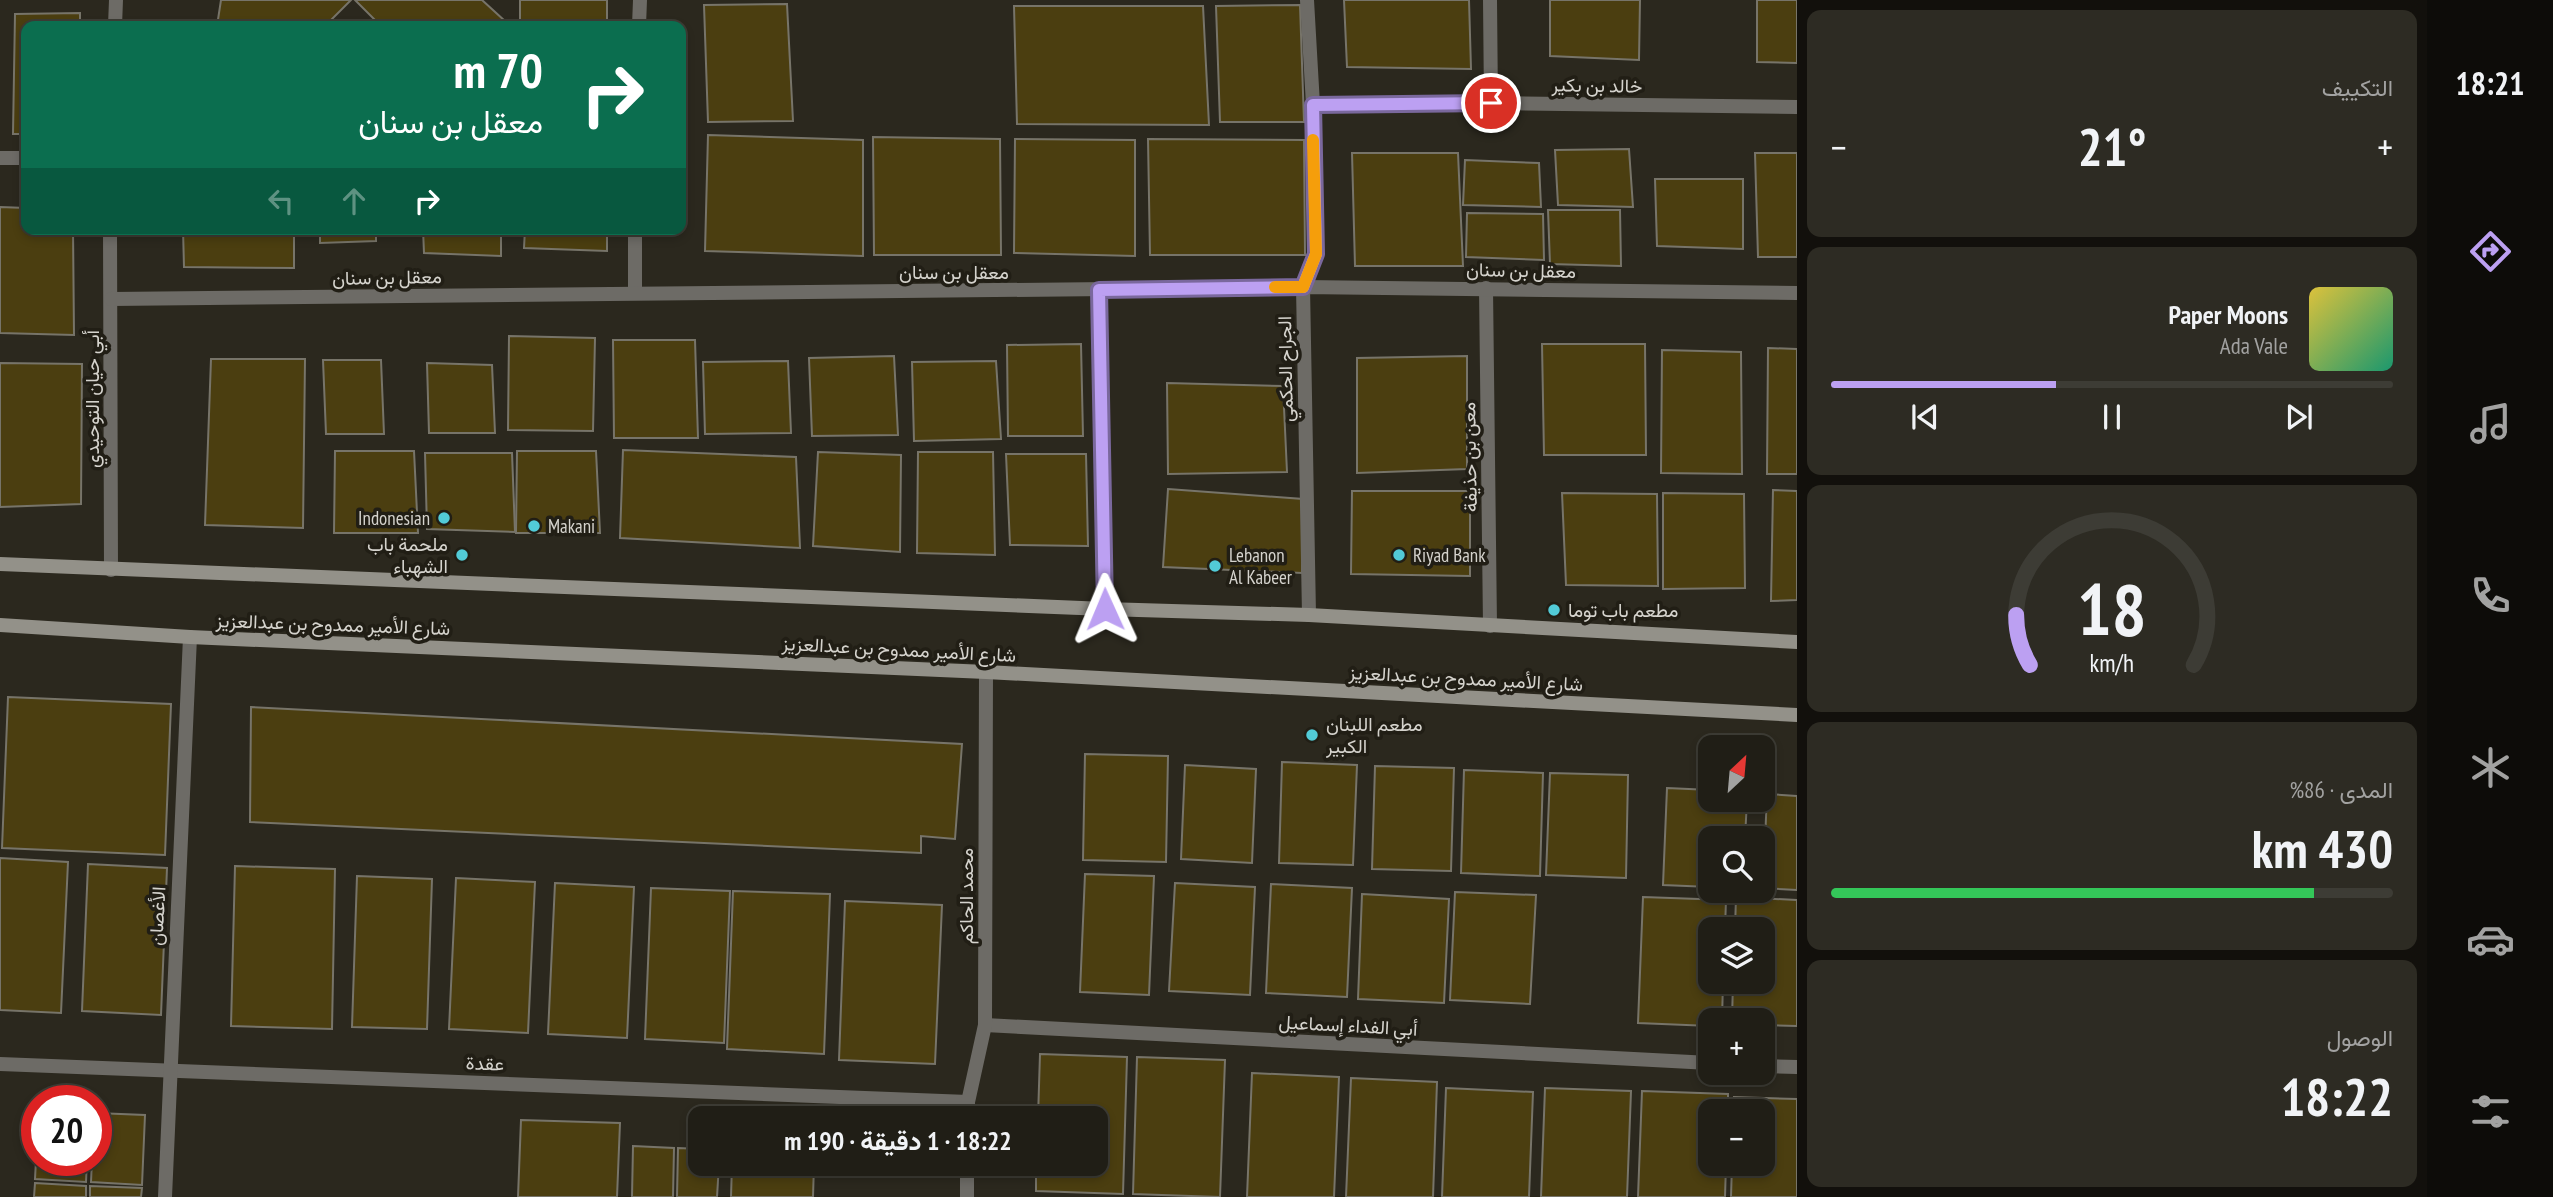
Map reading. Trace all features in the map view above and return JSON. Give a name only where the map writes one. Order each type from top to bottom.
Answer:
[{"type":"street","points":[[115,21],[116,0]]},
{"type":"street","points":[[639,21],[640,0]]},
{"type":"street","name":"الجراح الحكمي","points":[[1307,0],[1313,105],[1316,254],[1303,287],[1308,615]]},
{"type":"street","points":[[1490,0],[1491,103]]},
{"type":"street","name":"خالد بن بكير","points":[[1313,105],[1491,103],[1797,107]]},
{"type":"street","points":[[0,158],[21,158]]},
{"type":"street","name":"أبي حيان التوحيدي","points":[[110,235],[111,570]]},
{"type":"street","points":[[635,235],[635,293]]},
{"type":"street","name":"معقل بن سنان","points":[[111,299],[1303,287],[1797,293]]},
{"type":"street","name":"معن بن حذيفة","points":[[1486,288],[1490,626]]},
{"type":"street","points":[[1099,290],[1105,609]]},
{"type":"street","points":[[0,564],[1308,615],[1797,642]]},
{"type":"street","name":"شارع الأمير ممدوح بن عبدالعزيز","points":[[0,625],[190,637],[986,672],[1797,715]]},
{"type":"street","name":"الأغصان","points":[[165,1197],[190,637]]},
{"type":"street","name":"محمد الحاكم","points":[[968,1106],[985,1025],[986,672]]},
{"type":"street","name":"أبي الفداء إسماعيل","points":[[985,1025],[1698,1062]]},
{"type":"street","name":"عقدة","points":[[0,1064],[968,1102]]},
{"type":"street","points":[[1775,1067],[1797,1068]]},
{"type":"street","points":[[967,1176],[967,1197]]},
{"type":"building","points":[[221,0],[351,0],[330,21],[218,21]]},
{"type":"building","points":[[355,0],[482,0],[505,21],[376,21]]},
{"type":"building","points":[[520,0],[607,0],[607,21],[520,21]]},
{"type":"building","points":[[1344,0],[1469,0],[1471,69],[1347,67]]},
{"type":"building","points":[[1550,0],[1640,0],[1639,60],[1550,56]]},
{"type":"building","points":[[1757,0],[1797,0],[1797,63],[1757,62]]},
{"type":"building","points":[[787,4],[793,121],[708,122],[704,5]]},
{"type":"building","points":[[1300,5],[1304,122],[1220,122],[1216,6]]},
{"type":"building","points":[[1014,6],[1203,6],[1209,125],[1017,124]]},
{"type":"building","points":[[80,13],[80,21],[21,21],[21,134],[13,134],[15,14]]},
{"type":"building","points":[[708,135],[863,140],[863,256],[705,251]]},
{"type":"building","points":[[873,137],[1000,139],[1001,255],[874,255]]},
{"type":"building","points":[[1015,139],[1135,140],[1135,256],[1014,253]]},
{"type":"building","points":[[1148,139],[1304,140],[1305,255],[1150,255]]},
{"type":"building","points":[[1629,149],[1633,207],[1558,205],[1555,150]]},
{"type":"building","points":[[1352,153],[1458,153],[1463,266],[1355,266]]},
{"type":"building","points":[[1755,153],[1797,153],[1797,257],[1758,257]]},
{"type":"building","points":[[1465,160],[1539,163],[1541,207],[1463,205]]},
{"type":"building","points":[[1655,179],[1743,179],[1743,249],[1657,246]]},
{"type":"building","points":[[0,207],[21,208],[21,235],[73,235],[74,335],[0,333]]},
{"type":"building","points":[[1548,210],[1620,210],[1621,266],[1550,264]]},
{"type":"building","points":[[1467,213],[1543,214],[1544,260],[1466,257]]},
{"type":"building","points":[[183,235],[294,235],[294,268],[184,267]]},
{"type":"building","points":[[320,235],[376,235],[376,241],[320,243]]},
{"type":"building","points":[[423,235],[501,235],[501,256],[424,253]]},
{"type":"building","points":[[525,235],[607,235],[607,251],[524,248]]},
{"type":"building","points":[[509,336],[595,338],[593,431],[508,430]]},
{"type":"building","points":[[613,340],[695,340],[698,438],[614,438]]},
{"type":"building","points":[[1081,344],[1083,436],[1008,436],[1007,345]]},
{"type":"building","points":[[1542,344],[1645,344],[1646,455],[1544,455]]},
{"type":"building","points":[[1768,348],[1797,349],[1797,474],[1767,474]]},
{"type":"building","points":[[1662,350],[1741,352],[1742,474],[1661,473]]},
{"type":"building","points":[[894,356],[898,435],[812,436],[809,358]]},
{"type":"building","points":[[1467,356],[1467,469],[1357,473],[1357,358]]},
{"type":"building","points":[[211,359],[305,359],[303,528],[205,525]]},
{"type":"building","points":[[323,360],[381,360],[384,434],[326,434]]},
{"type":"building","points":[[788,361],[791,433],[705,434],[703,362]]},
{"type":"building","points":[[996,361],[1001,439],[914,441],[912,362]]},
{"type":"building","points":[[0,363],[82,364],[81,504],[0,507]]},
{"type":"building","points":[[427,363],[492,365],[495,433],[429,433]]},
{"type":"building","points":[[1167,383],[1283,386],[1287,472],[1168,474]]},
{"type":"building","points":[[623,450],[796,457],[800,548],[620,538]]},
{"type":"building","points":[[335,451],[414,451],[418,533],[334,533]]},
{"type":"building","points":[[517,451],[596,451],[600,533],[516,533]]},
{"type":"building","points":[[818,452],[901,455],[900,552],[813,546]]},
{"type":"building","points":[[918,452],[993,452],[995,555],[917,553]]},
{"type":"building","points":[[425,453],[512,453],[515,532],[427,529]]},
{"type":"building","points":[[1006,454],[1086,454],[1088,546],[1010,545]]},
{"type":"building","points":[[1168,489],[1303,499],[1302,573],[1163,567]]},
{"type":"building","points":[[1773,490],[1797,491],[1797,600],[1771,601]]},
{"type":"building","points":[[1352,491],[1470,491],[1470,576],[1351,574]]},
{"type":"building","points":[[1562,493],[1657,494],[1658,586],[1566,585]]},
{"type":"building","points":[[1663,493],[1744,494],[1745,588],[1663,589]]},
{"type":"building","points":[[8,697],[171,704],[165,855],[2,848]]},
{"type":"building","points":[[251,707],[962,744],[955,839],[921,836],[921,853],[250,822]]},
{"type":"building","points":[[1085,754],[1168,756],[1166,862],[1083,860]]},
{"type":"building","points":[[1282,762],[1357,765],[1353,865],[1279,863]]},
{"type":"building","points":[[1185,765],[1256,769],[1252,863],[1181,859]]},
{"type":"building","points":[[1375,766],[1454,768],[1451,871],[1372,869]]},
{"type":"building","points":[[1464,770],[1543,773],[1540,876],[1461,873]]},
{"type":"building","points":[[1550,773],[1628,775],[1626,878],[1546,875]]},
{"type":"building","points":[[1667,788],[1698,789],[1698,812],[1746,812],[1746,826],[1698,826],[1698,886],[1663,885]]},
{"type":"building","points":[[1775,795],[1797,796],[1797,890],[1775,889],[1775,826],[1766,826],[1766,812],[1775,812]]},
{"type":"building","points":[[0,858],[68,862],[61,1013],[0,1010]]},
{"type":"building","points":[[88,864],[167,868],[161,1015],[82,1011]]},
{"type":"building","points":[[235,866],[335,869],[332,1029],[231,1026]]},
{"type":"building","points":[[1085,874],[1154,876],[1149,995],[1080,992]]},
{"type":"building","points":[[357,876],[432,879],[427,1029],[352,1027]]},
{"type":"building","points":[[456,878],[535,882],[528,1033],[449,1029]]},
{"type":"building","points":[[555,883],[634,887],[627,1038],[548,1034]]},
{"type":"building","points":[[1175,883],[1255,887],[1250,995],[1169,991]]},
{"type":"building","points":[[1271,884],[1352,888],[1347,997],[1266,993]]},
{"type":"building","points":[[651,888],[730,891],[724,1043],[645,1039]]},
{"type":"building","points":[[733,891],[830,894],[824,1054],[727,1049]]},
{"type":"building","points":[[1455,892],[1536,895],[1530,1004],[1450,1000]]},
{"type":"building","points":[[1362,894],[1449,899],[1444,1003],[1358,999]]},
{"type":"building","points":[[1643,897],[1726,903],[1725,917],[1698,917],[1698,994],[1723,994],[1722,1008],[1698,1008],[1698,1026],[1638,1023]]},
{"type":"building","points":[[1775,899],[1797,900],[1797,1026],[1775,1025],[1775,1008],[1732,1008],[1733,994],[1775,994],[1775,917],[1735,917],[1736,903],[1775,903]]},
{"type":"building","points":[[845,901],[942,905],[935,1064],[839,1060]]},
{"type":"building","points":[[1040,1054],[1127,1057],[1123,1194],[1036,1191],[1036,1176],[1108,1176],[1108,1106],[1038,1106]]},
{"type":"building","points":[[1137,1057],[1225,1060],[1220,1197],[1133,1194]]},
{"type":"building","points":[[1252,1073],[1339,1077],[1334,1197],[1247,1197]]},
{"type":"building","points":[[1351,1078],[1437,1082],[1433,1197],[1346,1197]]},
{"type":"building","points":[[1446,1088],[1533,1092],[1529,1197],[1442,1197]]},
{"type":"building","points":[[1545,1088],[1631,1091],[1627,1197],[1541,1197]]},
{"type":"building","points":[[1642,1091],[1728,1094],[1728,1099],[1698,1099],[1698,1176],[1726,1176],[1725,1197],[1638,1197]]},
{"type":"building","points":[[1734,1097],[1797,1099],[1797,1197],[1731,1197],[1732,1176],[1775,1176],[1775,1099]]},
{"type":"building","points":[[112,1114],[145,1115],[142,1185],[91,1182],[91,1176],[112,1176]]},
{"type":"building","points":[[521,1120],[620,1123],[617,1197],[518,1197]]},
{"type":"building","points":[[633,1146],[674,1148],[673,1197],[632,1197]]},
{"type":"building","points":[[678,1148],[688,1148],[688,1176],[718,1176],[717,1197],[677,1197]]},
{"type":"building","points":[[35,1176],[86,1176],[86,1182],[35,1179]]},
{"type":"building","points":[[732,1176],[814,1176],[813,1197],[731,1197]]},
{"type":"building","points":[[35,1183],[86,1186],[86,1197],[34,1197]]},
{"type":"building","points":[[90,1186],[142,1188],[141,1197],[90,1197]]},
{"type":"slow traffic","points":[[1275,287],[1303,287],[1316,254],[1313,140]]},
{"type":"place","name":"Indonesian","points":[[444,518]]},
{"type":"place","name":"Makani","points":[[534,526]]},
{"type":"place","name":"ملحمة باب الشهباء","points":[[462,555]]},
{"type":"place","name":"Riyad Bank","points":[[1399,555]]},
{"type":"place","name":"Lebanon Al Kabeer","points":[[1215,566]]},
{"type":"place","name":"مطعم باب توما","points":[[1554,610]]},
{"type":"place","name":"مطعم اللبنان الكبير","points":[[1312,735]]},
{"type":"route","points":[[1105,609],[1099,290],[1303,287],[1316,254],[1313,105],[1491,103]]}]
